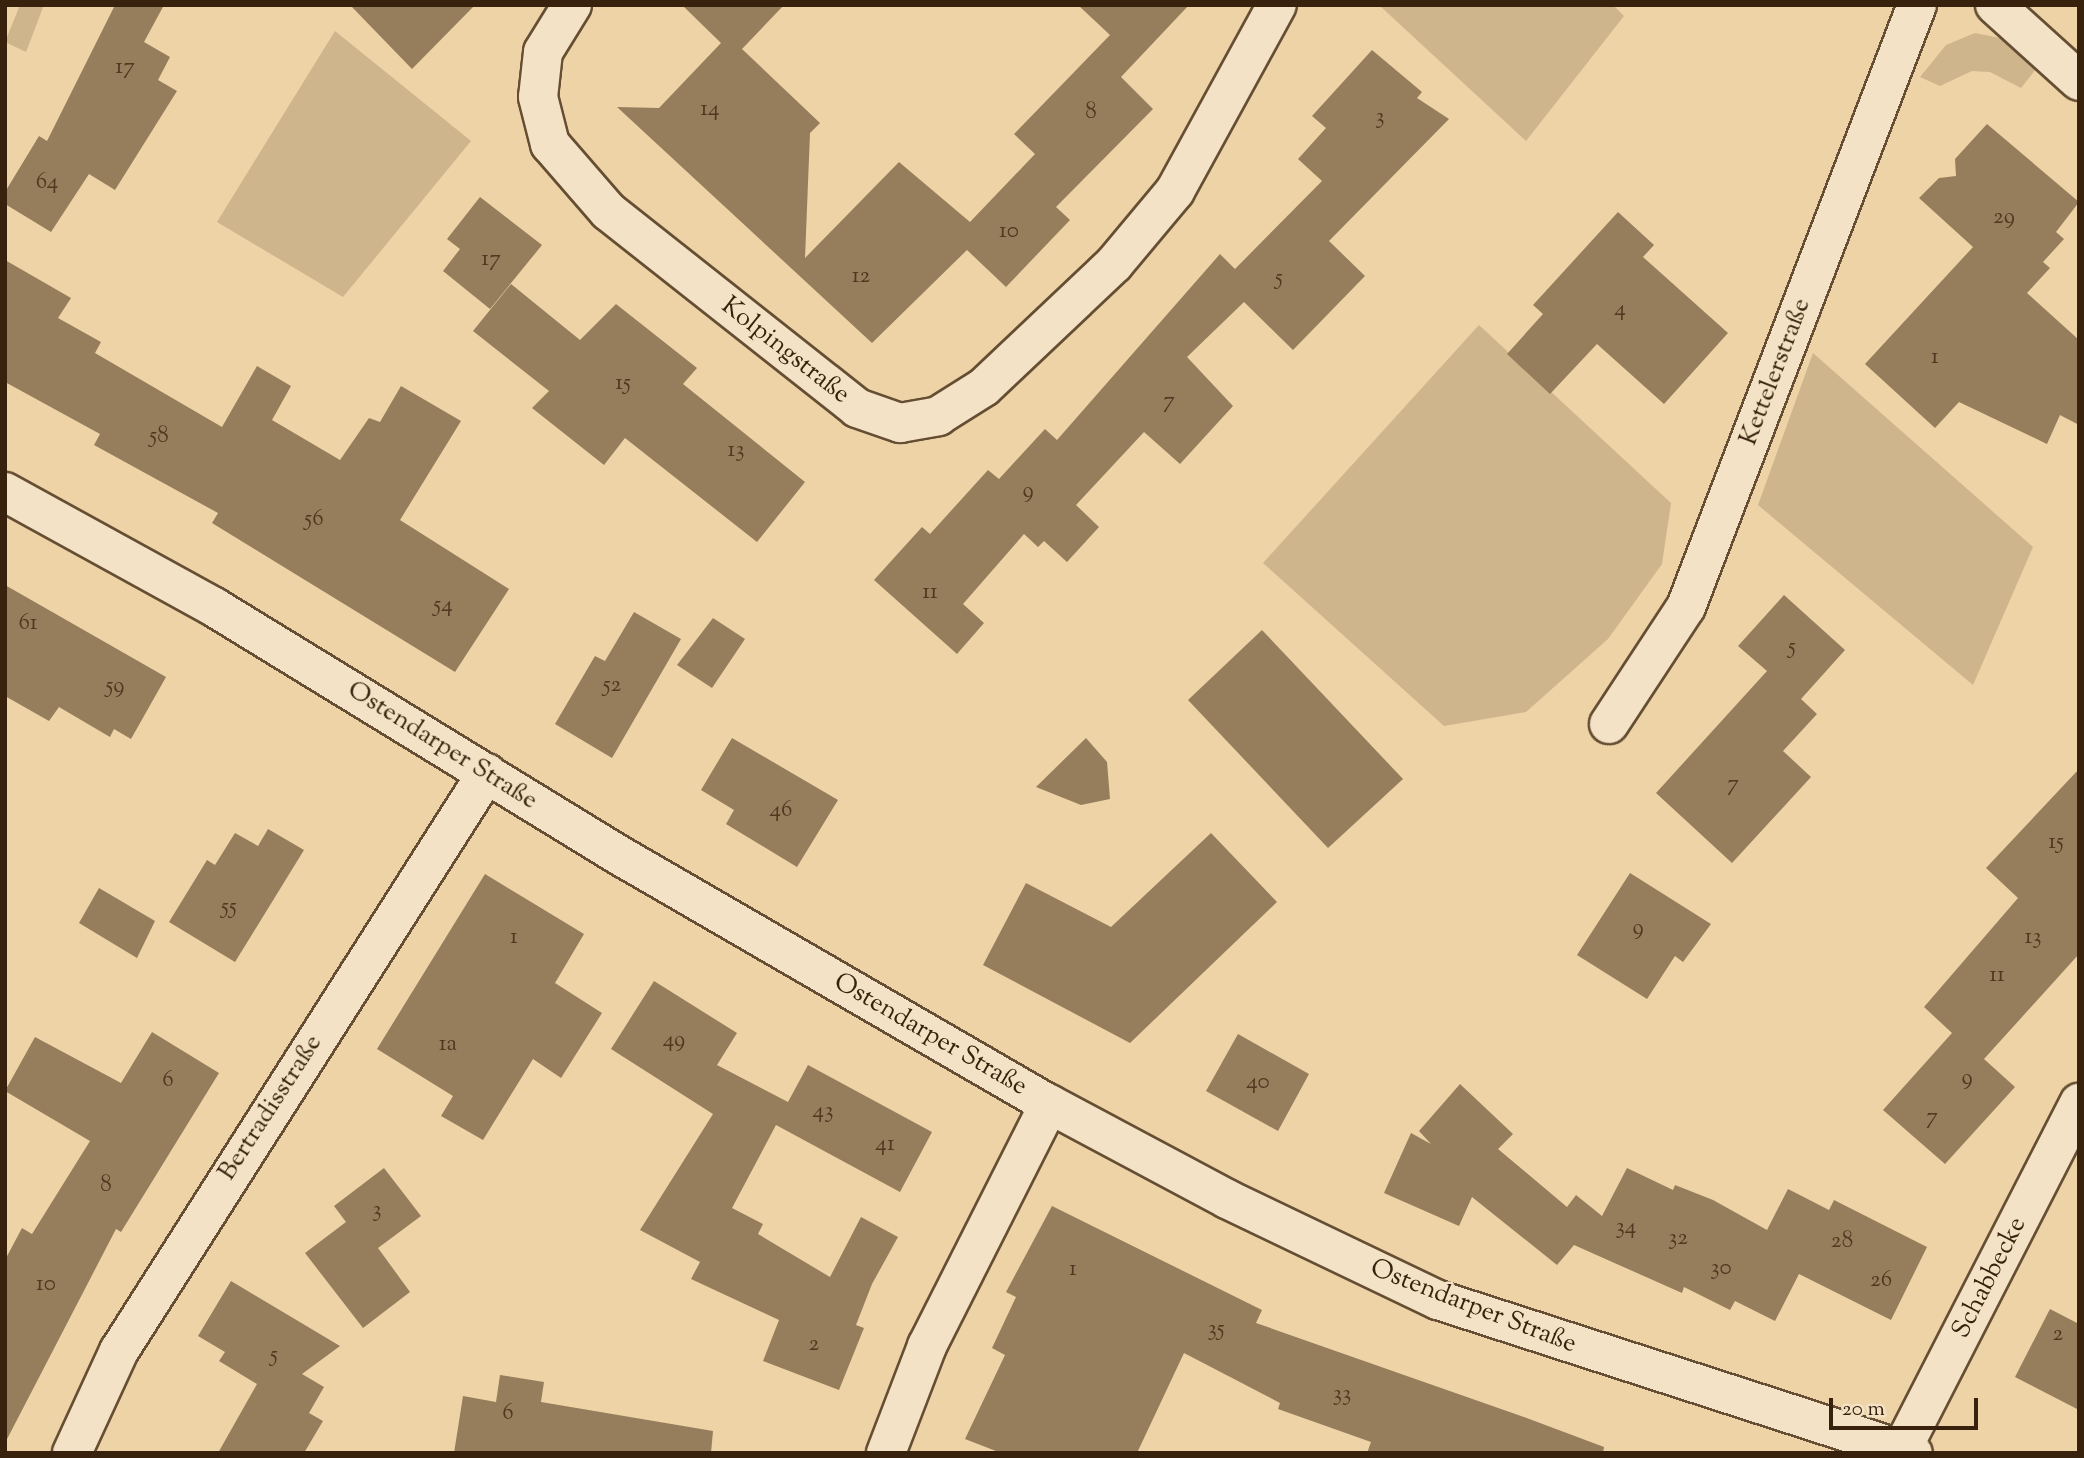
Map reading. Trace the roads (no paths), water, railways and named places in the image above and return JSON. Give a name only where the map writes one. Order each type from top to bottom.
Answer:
[{"type":"street","name":"Kolpingstraße","points":[[572,5],[543,52],[538,97],[550,144],[608,211],[857,408],[900,423],[938,416],[984,387],[1114,264],[1175,191],[1277,5]]},
{"type":"street","name":"Kettelerstraße","points":[[1609,724],[1686,607],[1917,5]]},
{"type":"street","points":[[1995,5],[2079,81]]},
{"type":"street","name":"Ostendarper Straße","points":[[5,492],[214,607],[487,773],[1049,1104],[1438,1300],[1908,1451]]},
{"type":"street","name":"Bertradisstraße","points":[[72,1453],[119,1351],[487,773]]},
{"type":"street","points":[[886,1453],[927,1346],[1049,1104]]},
{"type":"street","name":"Schabbecke","points":[[1908,1451],[2078,1105]]}]
